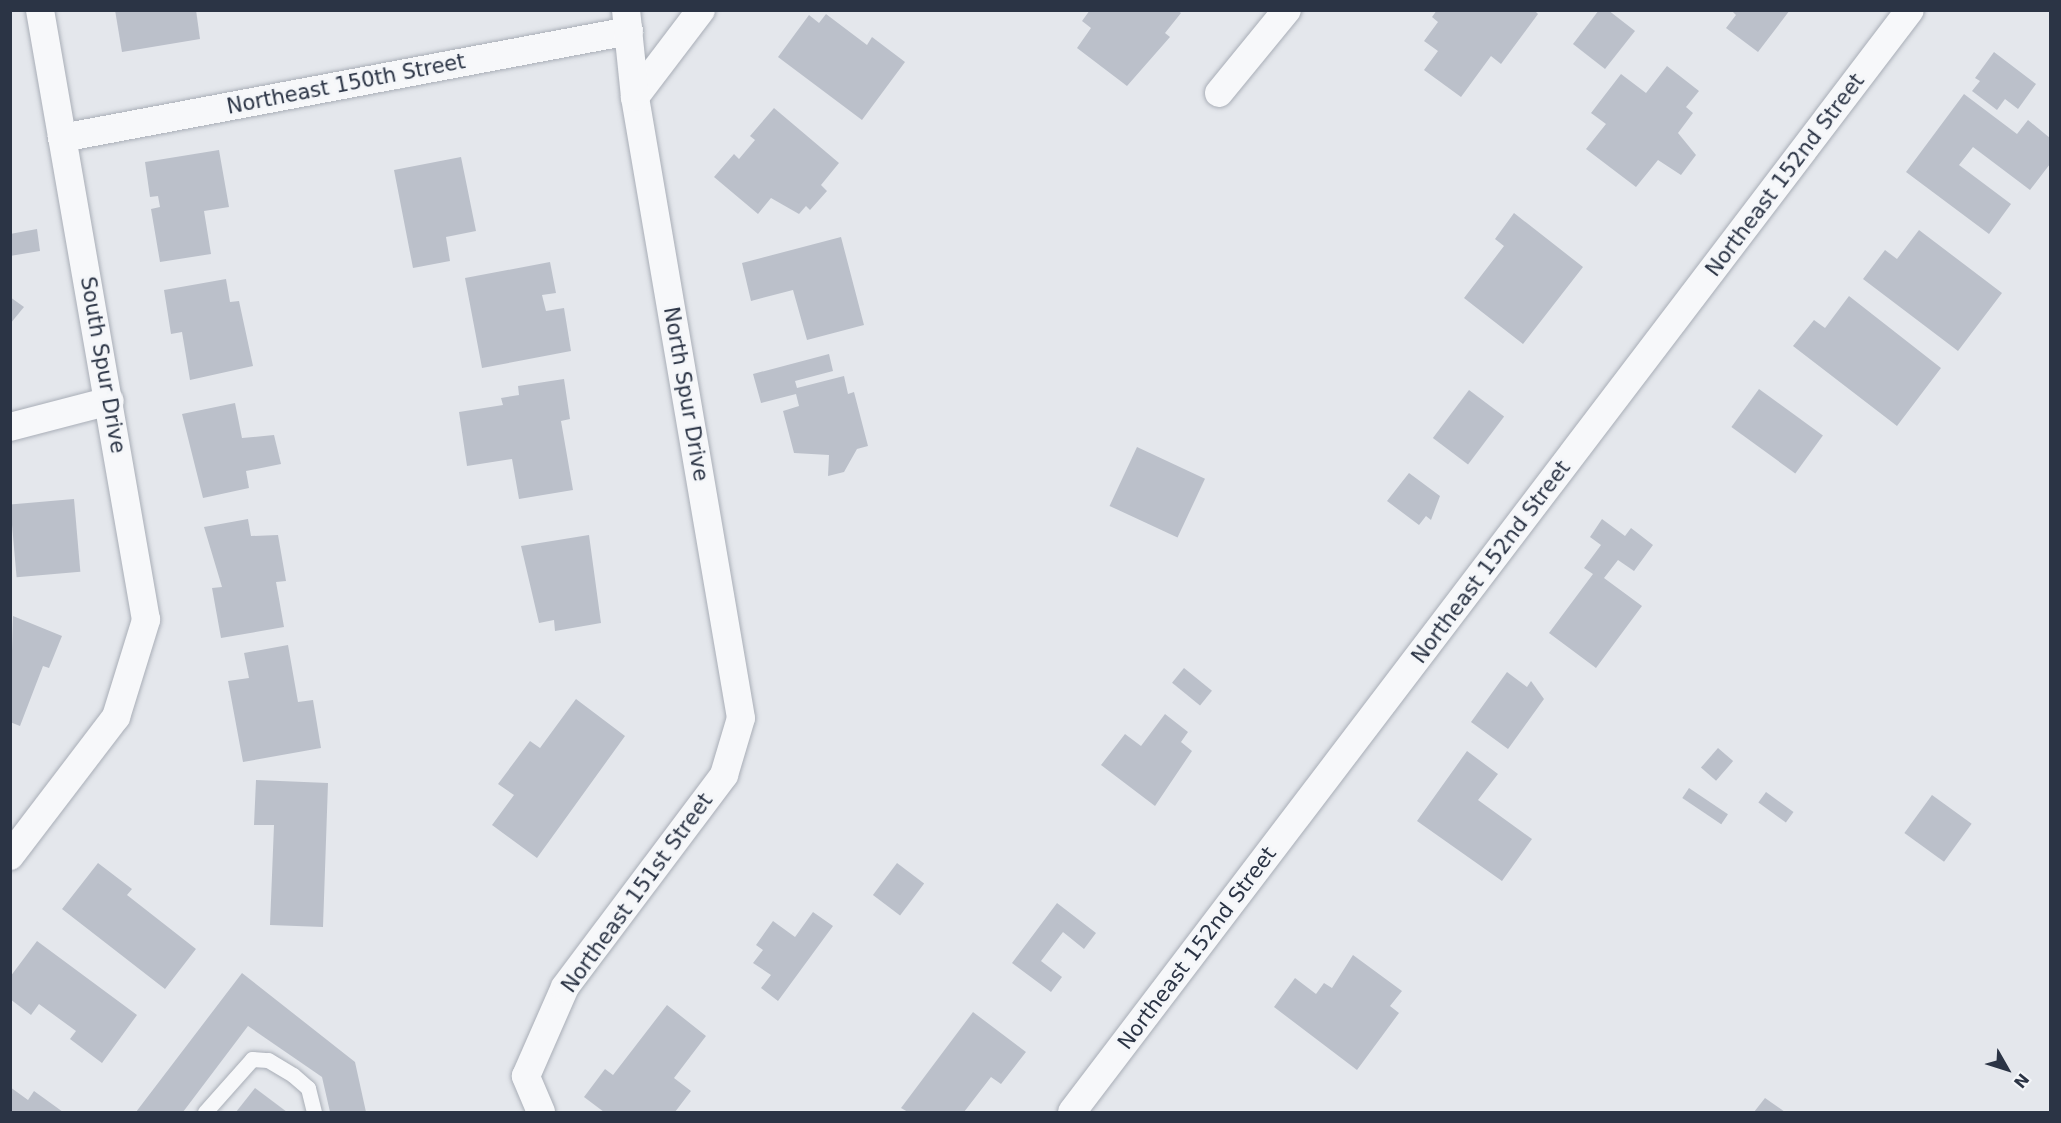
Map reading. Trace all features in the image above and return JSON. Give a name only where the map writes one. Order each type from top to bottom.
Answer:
[{"type":"street","name":"South Spur Drive","points":[[10,856],[116,717],[146,620],[110,401],[40,10]]},
{"type":"street","points":[[635,97],[701,10]]},
{"type":"street","points":[[1219,93],[1287,10]]},
{"type":"street","name":"Northeast 152nd Street","points":[[1072,1113],[1910,10]]},
{"type":"street","name":"Northeast 150th Street","points":[[63,138],[628,21]]},
{"type":"street","name":"North Spur Drive","points":[[628,21],[635,97],[741,718],[724,776]]},
{"type":"street","points":[[10,427],[110,401]]},
{"type":"street","name":"Northeast 151st Street","points":[[541,1113],[526,1076],[565,987],[724,776]]},
{"type":"lane","points":[[205,1113],[252,1059],[268,1060],[293,1075],[308,1088],[311,1110]]},
{"type":"building","points":[[115,10],[196,10],[200,39],[122,52]]},
{"type":"building","points":[[1090,10],[1177,10],[1181,13],[1165,33],[1170,37],[1127,86],[1077,48],[1091,28],[1082,21]]},
{"type":"building","points":[[1437,10],[1534,10],[1538,14],[1501,64],[1491,56],[1461,97],[1424,70],[1438,51],[1424,41],[1438,22],[1432,17]]},
{"type":"building","points":[[1599,10],[1608,10],[1635,31],[1605,69],[1573,44]]},
{"type":"building","points":[[1731,10],[1790,10],[1758,52],[1726,28],[1736,15]]},
{"type":"building","points":[[826,14],[867,45],[872,37],[905,62],[862,120],[778,57],[809,15],[819,23]]},
{"type":"building","points":[[1994,52],[2036,84],[2018,109],[2005,99],[1997,110],[1972,91],[1980,81],[1975,78]]},
{"type":"building","points":[[1667,66],[1699,91],[1686,107],[1693,113],[1678,133],[1696,155],[1681,175],[1658,160],[1636,187],[1586,149],[1606,124],[1591,113],[1621,74],[1646,93]]},
{"type":"building","points":[[1964,94],[2017,134],[2028,120],[2050,138],[2050,164],[2030,190],[1973,147],[1959,165],[2011,204],[1989,234],[1906,172]]},
{"type":"building","points":[[774,108],[839,163],[821,185],[827,191],[810,210],[806,206],[799,214],[771,198],[758,214],[714,177],[734,154],[739,159],[755,140],[750,136]]},
{"type":"building","points":[[219,150],[229,207],[204,211],[211,254],[160,262],[151,209],[160,207],[158,196],[150,197],[145,162]]},
{"type":"building","points":[[461,157],[476,231],[446,237],[450,261],[413,268],[394,170]]},
{"type":"building","points":[[1514,213],[1583,267],[1523,344],[1464,298],[1504,246],[1495,239]]},
{"type":"building","points":[[37,229],[40,251],[10,256],[10,234]]},
{"type":"building","points":[[1919,230],[2002,293],[1958,351],[1863,279],[1885,250],[1897,259]]},
{"type":"building","points":[[841,237],[864,325],[807,340],[793,290],[751,301],[742,263]]},
{"type":"building","points":[[550,262],[556,293],[542,295],[546,311],[564,308],[571,351],[482,368],[465,278]]},
{"type":"building","points":[[226,279],[230,302],[239,301],[253,366],[190,380],[182,332],[171,334],[164,290]]},
{"type":"building","points":[[1849,296],[1941,368],[1897,426],[1793,346],[1814,320],[1825,328]]},
{"type":"building","points":[[10,297],[24,307],[10,324]]},
{"type":"building","points":[[829,354],[833,371],[795,381],[797,388],[844,376],[848,394],[854,392],[868,446],[857,449],[844,472],[828,476],[829,455],[794,453],[783,411],[799,406],[796,394],[761,403],[753,374]]},
{"type":"building","points":[[564,379],[570,419],[561,421],[573,490],[519,499],[512,459],[467,466],[459,412],[503,405],[501,398],[519,395],[518,386]]},
{"type":"building","points":[[1759,389],[1823,435],[1795,473],[1731,427]]},
{"type":"building","points":[[1469,390],[1504,416],[1468,464],[1433,438]]},
{"type":"building","points":[[235,403],[242,438],[274,435],[281,464],[246,471],[249,488],[203,498],[182,414]]},
{"type":"building","points":[[1137,447],[1205,479],[1178,538],[1110,506]]},
{"type":"building","points":[[1409,473],[1440,496],[1431,520],[1426,516],[1419,525],[1387,501]]},
{"type":"building","points":[[74,499],[80,572],[17,577],[10,505]]},
{"type":"building","points":[[248,519],[251,536],[278,535],[286,581],[276,582],[284,627],[221,638],[212,588],[222,587],[204,527]]},
{"type":"building","points":[[1602,519],[1625,536],[1631,528],[1653,545],[1634,571],[1618,560],[1604,578],[1642,606],[1596,668],[1549,633],[1593,574],[1584,568],[1601,545],[1590,537]]},
{"type":"building","points":[[589,535],[601,623],[555,631],[554,620],[539,623],[521,546]]},
{"type":"building","points":[[13,616],[62,636],[49,668],[43,666],[20,726],[10,722]]},
{"type":"building","points":[[288,645],[298,702],[313,700],[321,748],[243,762],[228,681],[249,678],[244,653]]},
{"type":"building","points":[[1184,668],[1212,691],[1200,705],[1172,683]]},
{"type":"building","points":[[1507,672],[1527,687],[1531,681],[1544,699],[1508,749],[1471,722]]},
{"type":"building","points":[[576,699],[625,736],[537,858],[492,825],[514,795],[498,784],[530,741],[540,748]]},
{"type":"building","points":[[1165,714],[1188,732],[1181,742],[1192,751],[1155,806],[1101,765],[1125,734],[1141,746]]},
{"type":"building","points":[[1718,748],[1733,761],[1716,781],[1701,768]]},
{"type":"building","points":[[1467,751],[1498,774],[1478,800],[1532,839],[1502,881],[1417,821]]},
{"type":"building","points":[[256,780],[328,783],[323,927],[270,925],[274,825],[254,825]]},
{"type":"building","points":[[1689,788],[1728,814],[1721,824],[1682,798]]},
{"type":"building","points":[[1766,792],[1794,812],[1786,823],[1758,803]]},
{"type":"building","points":[[1932,795],[1972,824],[1944,862],[1904,833]]},
{"type":"building","points":[[98,863],[132,889],[127,895],[196,949],[165,989],[62,909]]},
{"type":"building","points":[[897,863],[924,883],[900,915],[873,895]]},
{"type":"building","points":[[1057,903],[1096,933],[1084,949],[1063,932],[1041,961],[1062,977],[1051,992],[1012,963]]},
{"type":"building","points":[[813,912],[833,926],[778,1001],[761,988],[771,975],[753,963],[763,950],[756,945],[773,921],[795,937]]},
{"type":"building","points":[[37,941],[137,1015],[102,1063],[70,1039],[76,1031],[39,1004],[31,1015],[10,999],[10,977]]},
{"type":"building","points":[[1353,955],[1402,991],[1390,1006],[1399,1013],[1357,1070],[1274,1007],[1295,978],[1316,994],[1324,983],[1332,988]]},
{"type":"building","points":[[242,973],[355,1062],[366,1112],[330,1112],[322,1077],[248,1026],[183,1112],[136,1112]]},
{"type":"building","points":[[667,1005],[706,1036],[674,1078],[691,1091],[675,1112],[604,1112],[584,1097],[605,1069],[613,1075]]},
{"type":"building","points":[[973,1012],[1026,1052],[1001,1084],[991,1077],[964,1112],[908,1112],[901,1108]]},
{"type":"building","points":[[10,1087],[28,1100],[34,1091],[63,1112],[10,1112]]},
{"type":"building","points":[[255,1088],[287,1112],[236,1112]]},
{"type":"building","points":[[1765,1098],[1785,1112],[1754,1112]]}]
